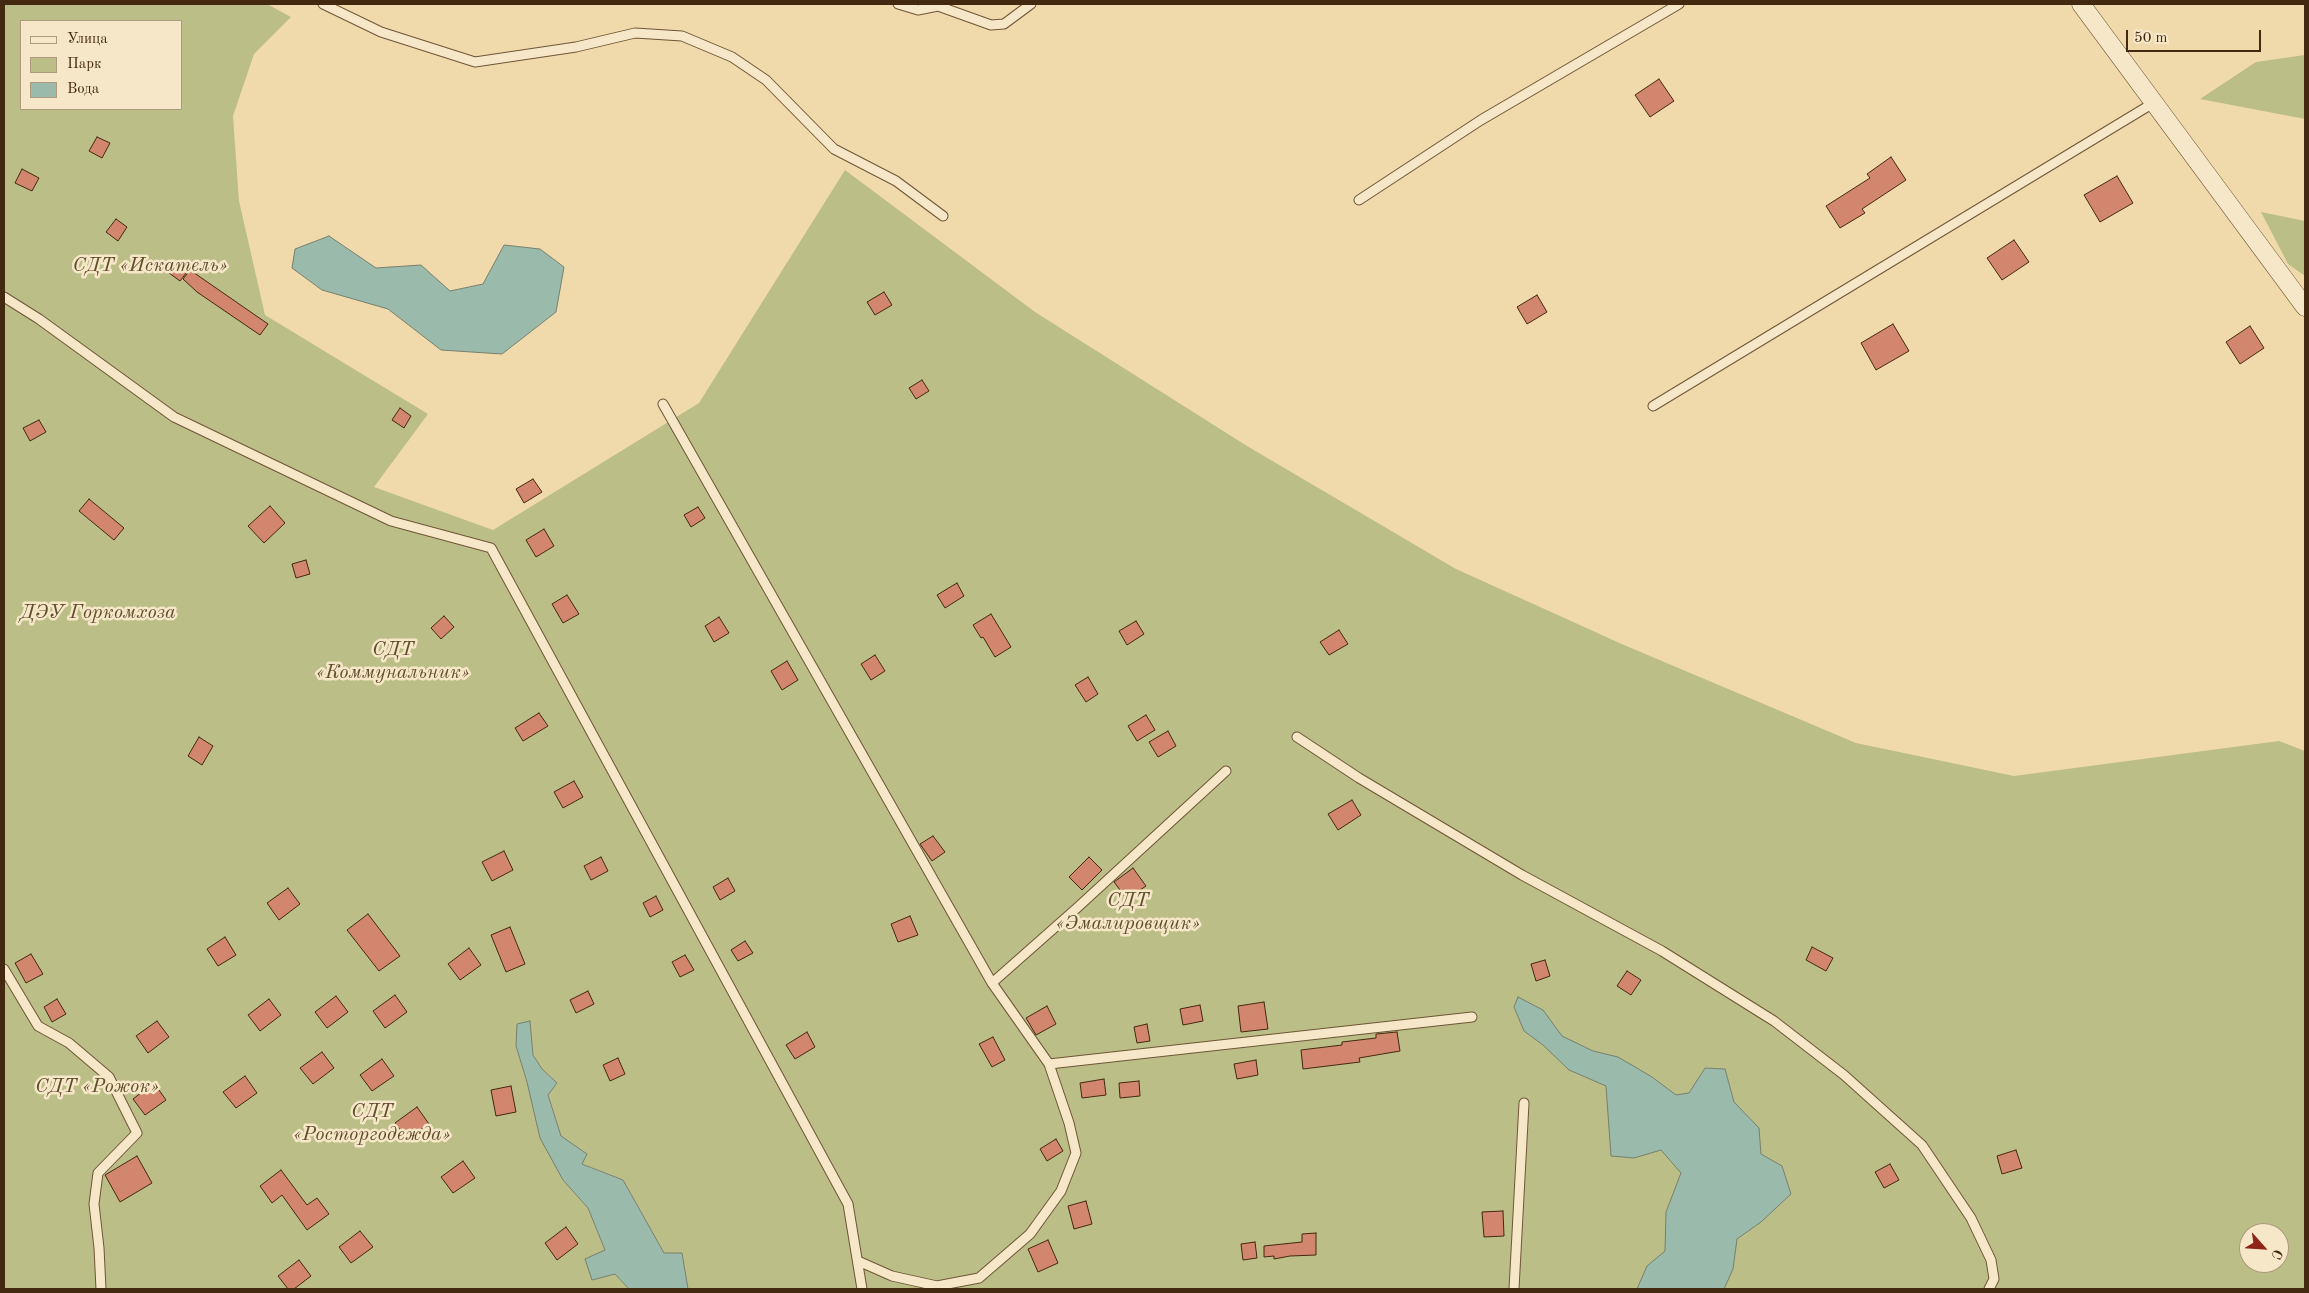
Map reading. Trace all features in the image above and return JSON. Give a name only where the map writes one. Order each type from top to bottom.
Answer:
[{"type":"street","points":[[2081,4],[2305,307]]},
{"type":"lane","points":[[323,4],[381,32],[475,62],[576,47],[635,33],[682,36],[732,57],[766,80],[834,149],[896,182],[943,216]]},
{"type":"lane","points":[[898,4],[918,10],[938,6],[990,26],[1004,24],[1031,4]]},
{"type":"lane","points":[[1360,200],[1482,120],[1679,4]]},
{"type":"lane","points":[[1653,406],[2155,102]]},
{"type":"lane","points":[[4,297],[39,319],[174,417],[391,521],[491,548],[848,1204],[862,1289]]},
{"type":"lane","points":[[663,404],[992,983],[1049,1064],[1069,1123],[1076,1153],[1061,1192],[1030,1234],[980,1278],[937,1286],[892,1276],[858,1261]]},
{"type":"lane","points":[[1297,737],[1359,778],[1522,875],[1662,951],[1774,1021],[1844,1075],[1922,1145],[1933,1161],[1971,1218],[1992,1260],[1994,1279],[1989,1289]]},
{"type":"lane","points":[[992,983],[1078,907],[1226,770]]},
{"type":"lane","points":[[4,970],[38,1026],[69,1043],[109,1077],[137,1133],[98,1173],[94,1204],[101,1289]]},
{"type":"lane","points":[[1049,1064],[1472,1018]]},
{"type":"lane","points":[[1514,1289],[1524,1103]]},
{"type":"green space","points":[[4,4],[267,4],[291,17],[254,54],[233,116],[239,201],[265,315],[428,414],[374,487],[493,530],[699,403],[845,170],[1035,312],[1247,446],[1456,569],[1624,645],[1856,743],[2014,776],[2279,741],[2305,751],[2305,1289],[688,1289],[688,1286],[664,1253],[623,1180],[581,1163],[587,1154],[561,1137],[548,1095],[557,1083],[542,1069],[533,1055],[530,1021],[516,1046],[527,1082],[563,1180],[588,1208],[605,1250],[592,1280],[615,1274],[629,1289],[4,1289]]},
{"type":"green space","points":[[2305,55],[2305,119],[2200,99],[2256,62]]},
{"type":"green space","points":[[2261,212],[2305,221],[2305,276],[2288,264]]},
{"type":"water","points":[[329,236],[376,268],[421,265],[450,291],[483,284],[504,245],[540,249],[564,267],[556,312],[502,354],[441,350],[388,309],[322,290],[292,268],[295,249]]},
{"type":"water","points":[[1518,997],[1543,1010],[1562,1036],[1593,1051],[1618,1057],[1652,1077],[1676,1095],[1689,1093],[1705,1068],[1725,1069],[1734,1102],[1759,1128],[1761,1154],[1782,1166],[1791,1194],[1761,1222],[1737,1239],[1733,1269],[1724,1289],[1637,1289],[1647,1266],[1665,1251],[1666,1212],[1681,1173],[1661,1150],[1634,1158],[1611,1156],[1606,1086],[1569,1070],[1543,1045],[1524,1031],[1514,1007]]},
{"type":"water","points":[[530,1021],[533,1055],[542,1069],[557,1083],[548,1095],[561,1136],[587,1154],[582,1164],[623,1180],[664,1253],[682,1253],[688,1289],[629,1289],[615,1274],[592,1280],[585,1259],[605,1250],[588,1208],[563,1180],[540,1138],[527,1082],[516,1046],[517,1024]]},
{"type":"building","points":[[1659,79],[1674,101],[1650,117],[1635,95]]},
{"type":"building","points":[[97,137],[110,143],[102,158],[89,151]]},
{"type":"building","points":[[1891,157],[1906,180],[1862,209],[1865,213],[1840,228],[1826,206],[1870,178],[1867,174]]},
{"type":"building","points":[[22,169],[39,178],[32,191],[15,183]]},
{"type":"building","points":[[2117,176],[2133,203],[2100,222],[2084,195]]},
{"type":"building","points":[[116,219],[127,227],[118,241],[106,232]]},
{"type":"building","points":[[2014,240],[2029,262],[2002,280],[1987,258]]},
{"type":"building","points":[[178,260],[190,268],[180,281],[169,273]]},
{"type":"building","points":[[190,270],[268,324],[260,335],[197,292],[183,279]]},
{"type":"building","points":[[884,292],[892,305],[875,315],[867,302]]},
{"type":"building","points":[[1537,295],[1547,312],[1527,324],[1517,307]]},
{"type":"building","points":[[1893,324],[1909,351],[1876,370],[1861,343]]},
{"type":"building","points":[[2250,326],[2264,348],[2240,364],[2226,342]]},
{"type":"building","points":[[922,380],[929,391],[916,399],[909,388]]},
{"type":"building","points":[[400,408],[411,416],[404,428],[392,420]]},
{"type":"building","points":[[39,420],[46,432],[30,441],[23,428]]},
{"type":"building","points":[[533,479],[542,492],[524,503],[516,489]]},
{"type":"building","points":[[89,499],[124,528],[114,540],[79,511]]},
{"type":"building","points":[[270,506],[285,523],[264,543],[248,526]]},
{"type":"building","points":[[698,507],[705,518],[691,527],[684,515]]},
{"type":"building","points":[[544,529],[554,546],[536,557],[526,540]]},
{"type":"building","points":[[306,560],[310,574],[296,578],[292,564]]},
{"type":"building","points":[[957,583],[964,596],[945,608],[937,595]]},
{"type":"building","points":[[567,595],[579,614],[563,623],[552,604]]},
{"type":"building","points":[[991,614],[1011,647],[995,657],[973,625]]},
{"type":"building","points":[[444,616],[454,627],[441,639],[431,628]]},
{"type":"building","points":[[719,617],[729,633],[714,642],[705,626]]},
{"type":"building","points":[[1136,621],[1144,634],[1127,645],[1119,631]]},
{"type":"building","points":[[1339,630],[1348,644],[1329,655],[1320,642]]},
{"type":"building","points":[[875,655],[885,671],[871,680],[861,664]]},
{"type":"building","points":[[787,661],[798,680],[782,690],[771,671]]},
{"type":"building","points":[[1088,677],[1098,694],[1086,702],[1075,685]]},
{"type":"building","points":[[539,713],[548,726],[523,741],[515,728]]},
{"type":"building","points":[[1146,715],[1155,730],[1137,741],[1128,726]]},
{"type":"building","points":[[1168,731],[1176,746],[1158,757],[1149,742]]},
{"type":"building","points":[[199,737],[213,746],[202,765],[188,756]]},
{"type":"building","points":[[574,781],[583,797],[563,808],[554,792]]},
{"type":"building","points":[[1352,800],[1361,815],[1338,830],[1328,814]]},
{"type":"building","points":[[933,836],[945,852],[932,861],[920,844]]},
{"type":"building","points":[[504,851],[513,870],[492,881],[482,862]]},
{"type":"building","points":[[601,857],[608,871],[591,880],[584,866]]},
{"type":"building","points":[[1089,857],[1102,870],[1082,890],[1069,877]]},
{"type":"building","points":[[1133,868],[1146,886],[1127,899],[1114,882]]},
{"type":"building","points":[[728,878],[735,891],[720,900],[713,887]]},
{"type":"building","points":[[288,888],[300,904],[279,920],[267,903]]},
{"type":"building","points":[[656,896],[663,910],[650,917],[643,903]]},
{"type":"building","points":[[368,914],[400,956],[379,971],[347,930]]},
{"type":"building","points":[[910,916],[918,935],[898,942],[891,924]]},
{"type":"building","points":[[510,927],[525,964],[506,972],[491,935]]},
{"type":"building","points":[[225,937],[236,955],[218,966],[207,949]]},
{"type":"building","points":[[745,941],[753,953],[738,961],[731,950]]},
{"type":"building","points":[[1812,947],[1833,958],[1826,971],[1806,960]]},
{"type":"building","points":[[469,948],[481,965],[460,980],[448,964]]},
{"type":"building","points":[[31,954],[43,974],[26,983],[15,963]]},
{"type":"building","points":[[685,955],[694,970],[680,977],[672,962]]},
{"type":"building","points":[[1545,960],[1550,976],[1536,981],[1531,964]]},
{"type":"building","points":[[1627,971],[1641,980],[1631,995],[1617,986]]},
{"type":"building","points":[[588,991],[594,1004],[576,1013],[570,1000]]},
{"type":"building","points":[[395,995],[407,1012],[385,1028],[373,1011]]},
{"type":"building","points":[[336,996],[348,1012],[327,1028],[315,1012]]},
{"type":"building","points":[[57,999],[66,1014],[52,1022],[44,1007]]},
{"type":"building","points":[[269,999],[281,1015],[260,1031],[248,1015]]},
{"type":"building","points":[[1264,1002],[1268,1029],[1241,1032],[1238,1006]]},
{"type":"building","points":[[1200,1005],[1203,1021],[1183,1025],[1180,1009]]},
{"type":"building","points":[[1047,1006],[1056,1024],[1036,1035],[1026,1018]]},
{"type":"building","points":[[157,1021],[169,1037],[148,1053],[136,1036]]},
{"type":"building","points":[[1147,1024],[1150,1041],[1137,1043],[1134,1027]]},
{"type":"building","points":[[807,1032],[815,1047],[795,1059],[786,1045]]},
{"type":"building","points":[[1397,1032],[1400,1051],[1359,1058],[1360,1062],[1303,1069],[1301,1050],[1342,1045],[1342,1042],[1376,1038],[1376,1034]]},
{"type":"building","points":[[993,1037],[1005,1060],[992,1067],[979,1044]]},
{"type":"building","points":[[322,1052],[334,1068],[313,1084],[300,1068]]},
{"type":"building","points":[[618,1058],[625,1074],[610,1081],[603,1065]]},
{"type":"building","points":[[382,1059],[394,1076],[372,1091],[360,1075]]},
{"type":"building","points":[[1256,1060],[1258,1075],[1237,1079],[1234,1064]]},
{"type":"building","points":[[245,1076],[257,1093],[236,1108],[223,1092]]},
{"type":"building","points":[[1104,1079],[1106,1095],[1082,1098],[1080,1083]]},
{"type":"building","points":[[1139,1081],[1140,1096],[1120,1098],[1119,1083]]},
{"type":"building","points":[[154,1083],[166,1100],[145,1115],[133,1099]]},
{"type":"building","points":[[511,1086],[516,1112],[496,1116],[491,1090]]},
{"type":"building","points":[[417,1107],[429,1124],[407,1139],[395,1123]]},
{"type":"building","points":[[1056,1139],[1063,1151],[1047,1161],[1040,1149]]},
{"type":"building","points":[[2016,1150],[2022,1168],[2002,1174],[1997,1156]]},
{"type":"building","points":[[137,1156],[152,1183],[120,1202],[105,1175]]},
{"type":"building","points":[[463,1161],[475,1178],[453,1193],[441,1177]]},
{"type":"building","points":[[1890,1164],[1899,1180],[1884,1188],[1875,1172]]},
{"type":"building","points":[[281,1170],[307,1205],[317,1198],[329,1214],[307,1230],[282,1195],[272,1203],[260,1186]]},
{"type":"building","points":[[1086,1201],[1092,1224],[1074,1229],[1068,1206]]},
{"type":"building","points":[[1503,1211],[1504,1236],[1484,1237],[1482,1212]]},
{"type":"building","points":[[566,1227],[578,1244],[557,1260],[545,1243]]},
{"type":"building","points":[[360,1231],[373,1247],[351,1263],[339,1247]]},
{"type":"building","points":[[1316,1233],[1316,1255],[1274,1259],[1274,1256],[1264,1257],[1264,1246],[1302,1242],[1302,1234]]},
{"type":"building","points":[[1048,1240],[1058,1263],[1038,1272],[1028,1249]]},
{"type":"building","points":[[1255,1242],[1257,1258],[1243,1260],[1241,1244]]},
{"type":"building","points":[[299,1260],[311,1276],[294,1289],[288,1289],[278,1276]]},
{"type":"park label","name":"СДТ «Искатель»","points":[[150,266]]},
{"type":"park label","name":"ДЭУ Горкомхоза","points":[[98,613]]},
{"type":"park label","name":"СДТ «Коммунальник»","points":[[393,662]]},
{"type":"park label","name":"СДТ «Эмалировщик»","points":[[1128,912]]},
{"type":"park label","name":"СДТ «Рожок»","points":[[97,1087]]},
{"type":"park label","name":"СДТ «Росторгодежда»","points":[[372,1124]]}]
